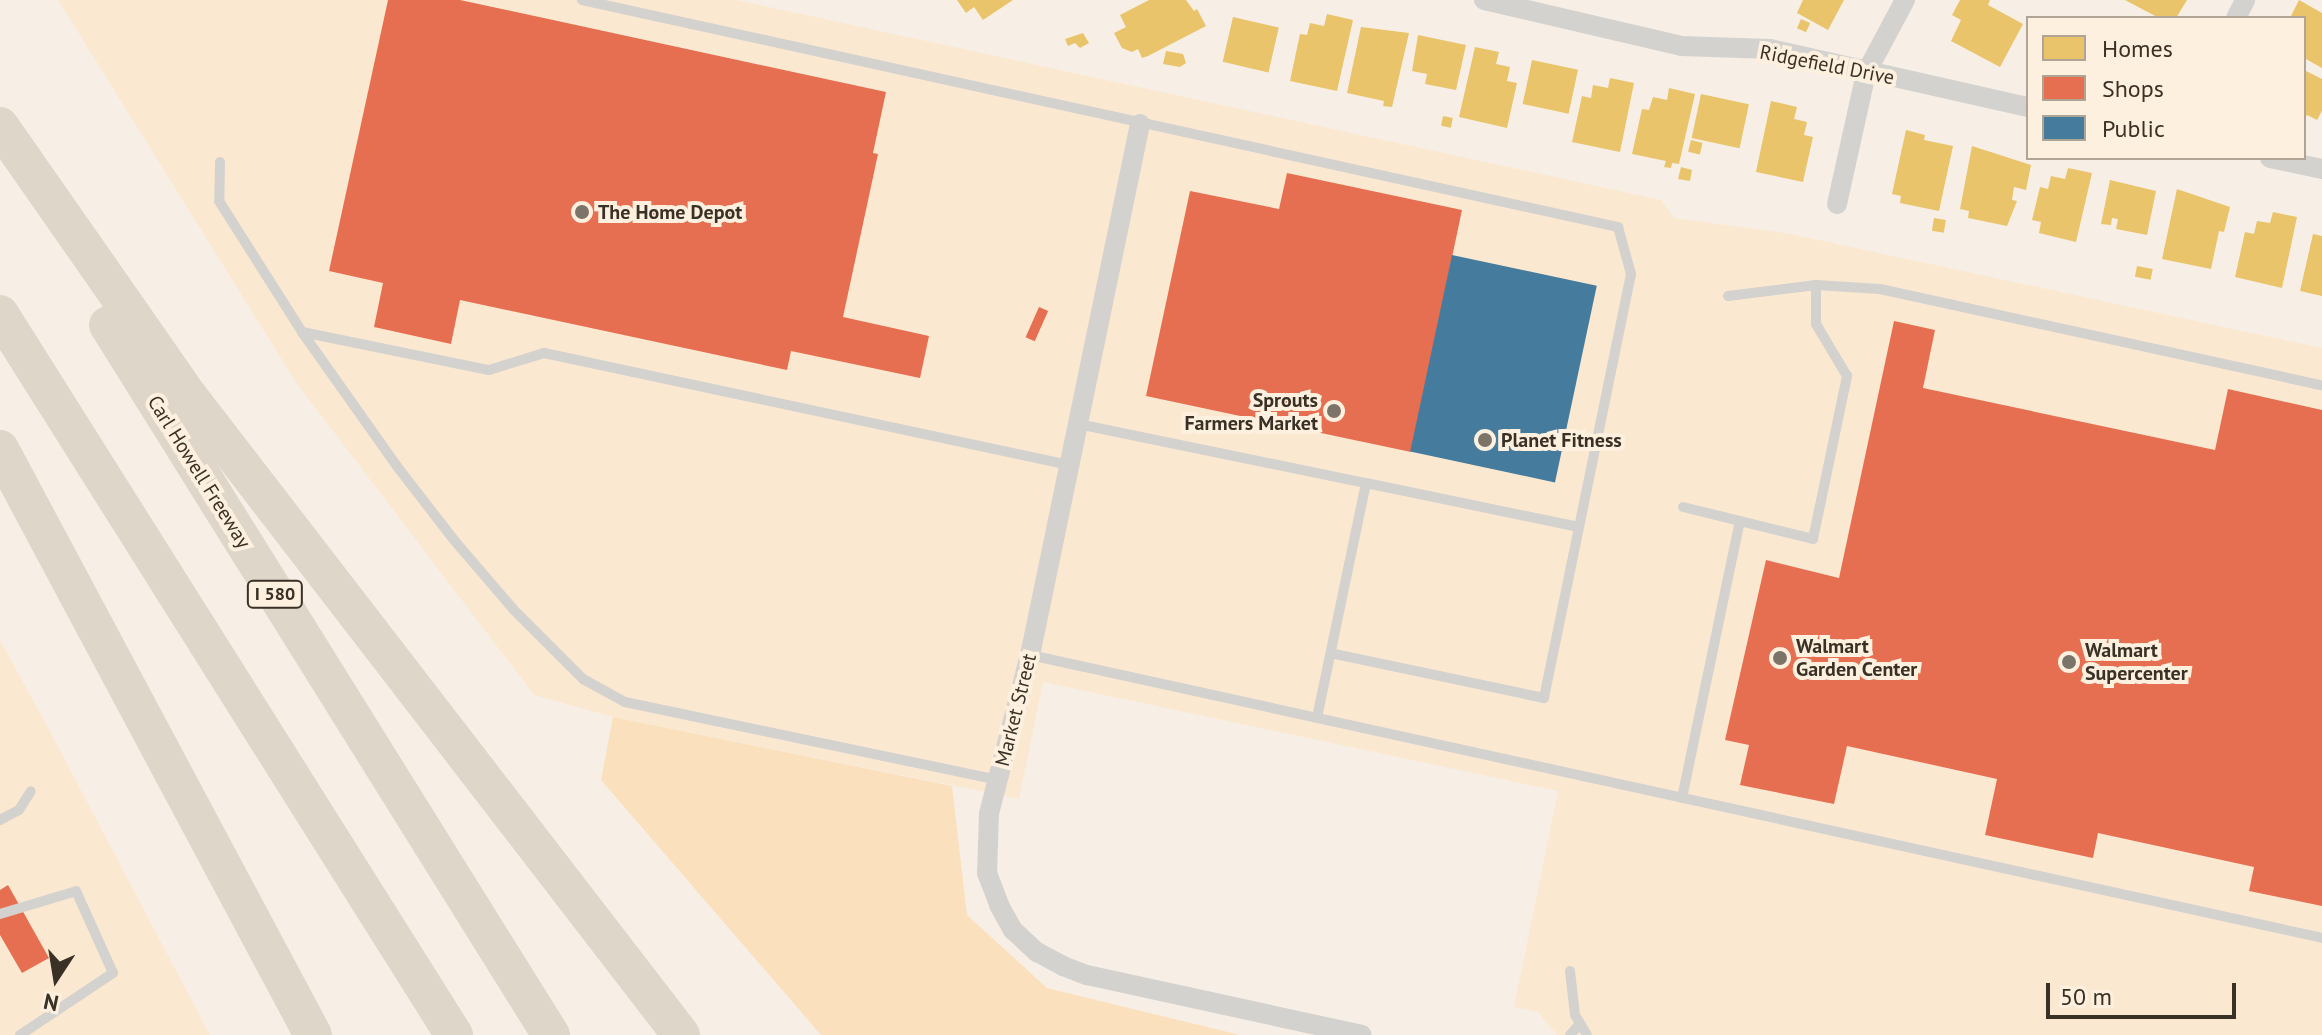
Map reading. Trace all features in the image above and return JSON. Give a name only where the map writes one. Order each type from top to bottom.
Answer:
[{"type":"highway","points":[[0,126],[181,386],[681,1035]]},
{"type":"highway","name":"Carl Howell Freeway","points":[[0,152],[551,1035]]},
{"type":"highway","points":[[0,314],[454,1035]]},
{"type":"highway","points":[[0,449],[313,1035]]},
{"type":"street","name":"Ridgefield Drive","points":[[1484,0],[1681,46],[1770,49],[2026,107]]},
{"type":"street","points":[[1837,204],[1866,73],[1905,0]]},
{"type":"street","name":"Market Street","points":[[1140,124],[1030,655],[989,814],[987,873],[1013,930],[1037,952],[1087,975],[1362,1035]]},
{"type":"street","points":[[2279,160],[2322,169]]},
{"type":"lane","points":[[582,0],[1618,227],[1631,274],[1544,698],[1331,653]]},
{"type":"lane","points":[[220,162],[219,201],[302,332],[396,465],[454,540],[514,610],[583,679],[625,702],[998,780]]},
{"type":"lane","points":[[1683,507],[1813,539],[1847,376],[1816,324],[1816,285]]},
{"type":"lane","points":[[1728,296],[1816,285],[1880,289],[2322,385]]},
{"type":"lane","points":[[302,332],[489,370],[544,353],[1069,465]]},
{"type":"lane","points":[[1078,424],[1579,527]]},
{"type":"lane","points":[[1317,718],[1366,483]]},
{"type":"lane","points":[[1682,798],[1740,521]]},
{"type":"lane","points":[[1030,655],[2322,938]]},
{"type":"lane","points":[[0,820],[19,810],[31,791]]},
{"type":"lane","points":[[0,914],[76,891],[113,973],[20,1035]]},
{"type":"lane","points":[[1570,971],[1575,1015],[1587,1035]]},
{"type":"lane","points":[[1570,1035],[1580,1024]]},
{"type":"shaded area","points":[[58,0],[737,0],[1661,200],[1674,218],[1786,233],[2322,348],[2322,1035],[1557,1035],[1538,1012],[1514,1007],[1558,791],[1043,682],[1019,799],[613,717],[534,695],[295,381]]},
{"type":"shaded area","points":[[0,640],[44,720],[210,1035],[0,1035]]},
{"type":"shaded area","points":[[613,717],[952,786],[967,915],[1047,988],[1240,1035],[821,1035],[601,780]]},
{"type":"building: Homes","points":[[957,0],[1013,0],[983,20],[974,7],[966,13]]},
{"type":"building: Homes","points":[[1149,0],[1186,0],[1194,11],[1197,9],[1206,26],[1142,58],[1138,49],[1132,52],[1122,48],[1114,33],[1126,27],[1120,15]]},
{"type":"building: Homes","points":[[1803,0],[1844,0],[1828,30],[1797,13]]},
{"type":"building: Homes","points":[[1960,0],[1990,0],[1988,5],[2023,24],[2000,67],[1951,41],[1961,20],[1952,15]]},
{"type":"building: Homes","points":[[2125,0],[2187,0],[2177,16],[2155,16]]},
{"type":"building: Homes","points":[[2299,0],[2322,13],[2322,68],[2306,59],[2306,16],[2291,16]]},
{"type":"building: Homes","points":[[1327,14],[1353,20],[1337,91],[1290,81],[1300,34],[1307,35],[1310,23],[1324,26]]},
{"type":"building: Homes","points":[[1233,17],[1279,28],[1268,72],[1223,62]]},
{"type":"building: Homes","points":[[1801,19],[1810,23],[1806,32],[1797,28]]},
{"type":"building: Homes","points":[[1361,27],[1409,33],[1392,107],[1383,106],[1384,101],[1347,93]]},
{"type":"building: Homes","points":[[1083,33],[1089,43],[1080,48],[1075,43],[1068,46],[1065,39]]},
{"type":"building: Homes","points":[[1418,35],[1466,45],[1456,90],[1425,84],[1427,74],[1412,71]]},
{"type":"building: Homes","points":[[1475,47],[1499,52],[1496,64],[1510,67],[1507,81],[1517,83],[1507,128],[1459,117]]},
{"type":"building: Homes","points":[[1166,51],[1183,54],[1186,63],[1180,67],[1163,64]]},
{"type":"building: Homes","points":[[1532,60],[1578,70],[1569,114],[1523,104]]},
{"type":"building: Homes","points":[[2306,71],[2322,79],[2322,111],[2317,120],[2307,115]]},
{"type":"building: Homes","points":[[1610,78],[1634,83],[1620,152],[1572,142],[1582,96],[1591,98],[1593,85],[1608,88]]},
{"type":"building: Homes","points":[[1669,88],[1695,94],[1679,164],[1672,163],[1671,168],[1664,167],[1666,161],[1632,154],[1642,109],[1649,110],[1653,97],[1667,100]]},
{"type":"building: Homes","points":[[1701,94],[1749,104],[1740,148],[1692,138]]},
{"type":"building: Homes","points":[[1771,101],[1797,107],[1794,119],[1807,122],[1804,135],[1813,137],[1803,182],[1756,172]]},
{"type":"building: Homes","points":[[1443,116],[1453,118],[1451,128],[1441,126]]},
{"type":"building: Homes","points":[[1906,130],[1925,135],[1924,140],[1953,146],[1939,211],[1900,203],[1901,196],[1892,194]]},
{"type":"building: Homes","points":[[1691,140],[1703,143],[1700,155],[1688,152]]},
{"type":"building: Homes","points":[[1972,146],[2031,165],[2026,190],[2014,187],[2012,200],[2017,201],[2007,226],[1968,218],[1969,211],[1960,209]]},
{"type":"building: Homes","points":[[1681,167],[1692,170],[1690,181],[1678,179]]},
{"type":"building: Homes","points":[[2068,168],[2092,173],[2076,242],[2039,233],[2041,222],[2032,220],[2040,187],[2048,189],[2051,176],[2065,179]]},
{"type":"building: Homes","points":[[2110,180],[2156,191],[2147,235],[2116,229],[2118,219],[2112,218],[2111,225],[2101,224]]},
{"type":"building: Homes","points":[[2177,189],[2230,207],[2224,232],[2219,231],[2211,269],[2162,259]]},
{"type":"building: Homes","points":[[2273,212],[2297,217],[2282,288],[2235,277],[2245,232],[2254,234],[2257,221],[2270,223]]},
{"type":"building: Homes","points":[[1934,218],[1946,220],[1944,233],[1932,231]]},
{"type":"building: Homes","points":[[2313,234],[2322,236],[2322,296],[2300,291]]},
{"type":"building: Homes","points":[[2137,266],[2153,269],[2151,280],[2135,277]]},
{"type":"building: Shops","name":"The Home Depot","points":[[388,0],[460,0],[886,92],[873,153],[878,154],[843,317],[929,336],[920,378],[791,351],[787,370],[460,300],[451,344],[374,327],[383,283],[329,271]]},
{"type":"building: Shops","points":[[1287,173],[1462,210],[1411,452],[1146,396],[1190,191],[1279,209]]},
{"type":"building: Shops","points":[[1039,307],[1048,311],[1035,341],[1026,337]]},
{"type":"building: Shops","name":"Walmart Supercenter","points":[[1894,321],[1935,330],[1923,388],[2215,450],[2228,389],[2322,410],[2322,906],[2249,891],[2254,867],[2098,833],[2093,858],[1985,835],[1997,779],[1847,746],[1834,804],[1740,785],[1749,745],[1725,740],[1766,560],[1839,578]]},
{"type":"building: Shops","points":[[8,885],[49,958],[22,973],[0,935],[0,890]]},
{"type":"building: Public","points":[[1452,255],[1597,286],[1555,482],[1410,452]]},
{"type":"place","name":"The Home Depot","points":[[582,212]]},
{"type":"place","name":"Sprouts Farmers Market","points":[[1334,411]]},
{"type":"place","name":"Planet Fitness","points":[[1485,440]]},
{"type":"place","name":"Walmart Garden Center","points":[[1780,658]]},
{"type":"place","name":"Walmart Supercenter","points":[[2069,662]]}]
